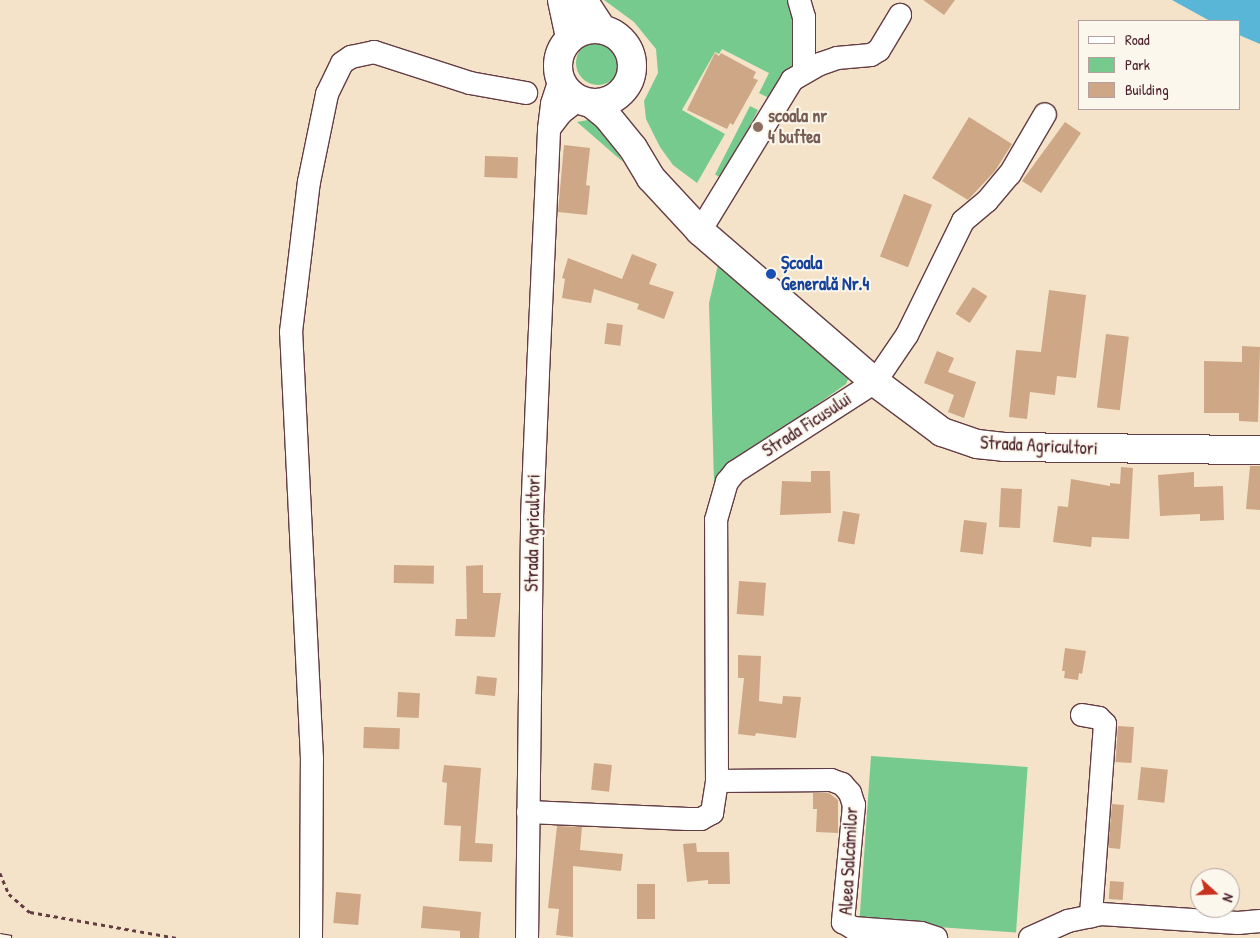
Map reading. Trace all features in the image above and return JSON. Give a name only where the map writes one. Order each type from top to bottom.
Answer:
[{"type":"main road","points":[[562,0],[570,38]]},
{"type":"main road","points":[[583,0],[601,28]]},
{"type":"main road","points":[[590,28],[601,28],[620,37],[632,56],[631,78],[623,92],[609,100],[585,101],[568,91],[560,79],[559,57],[570,38],[590,28]]},
{"type":"main road","name":"Strada Agricultori","points":[[623,92],[633,148]]},
{"type":"main road","name":"Strada Agricultori","points":[[585,101],[607,116],[633,148],[651,178],[700,231],[875,382],[942,432],[977,444],[1066,448],[1260,450]]},
{"type":"street","points":[[799,0],[804,17],[804,70]]},
{"type":"street","points":[[700,231],[772,107],[792,80],[804,70],[837,58],[871,55],[888,40],[900,15]]},
{"type":"street","points":[[311,938],[312,758],[291,332],[309,182],[327,94],[342,63],[351,57],[374,52],[470,83],[526,93]]},
{"type":"street","name":"Strada Agricultori","points":[[527,938],[532,518],[549,129],[552,104],[560,79]]},
{"type":"street","points":[[549,129],[561,113],[585,101]]},
{"type":"street","name":"Strada Ficusului","points":[[717,781],[716,520],[721,496],[735,472],[875,382],[907,335],[963,221],[987,201],[1010,174],[1045,114]]},
{"type":"street","points":[[1082,715],[1099,718],[1105,724],[1091,916]]},
{"type":"street","name":"Aleea Salcâmilor","points":[[717,781],[831,780],[842,784],[850,793],[854,806],[844,922],[853,928],[921,933],[936,938]]},
{"type":"street","points":[[528,812],[701,819],[712,814],[715,808],[717,781]]},
{"type":"street","points":[[1030,938],[1068,921],[1091,916],[1190,918],[1238,923],[1260,921]]},
{"type":"path","points":[[0,873],[9,894],[30,912],[177,938]]},
{"type":"green space","points":[[604,0],[790,0],[801,57],[769,98],[759,93],[769,73],[722,49],[719,54],[715,52],[682,110],[725,134],[697,183],[673,165],[660,147],[646,119],[644,101],[658,73],[656,49],[634,22]]},
{"type":"green space","points":[[598,41],[610,45],[616,51],[620,63],[616,75],[610,81],[598,85],[586,81],[580,75],[576,63],[580,51],[586,45]]},
{"type":"green space","points":[[750,106],[758,110],[723,179],[715,175]]},
{"type":"green space","points":[[588,120],[595,123],[612,144],[623,162],[577,122]]},
{"type":"green space","points":[[718,265],[849,377],[846,384],[747,454],[714,483],[709,303]]},
{"type":"green space","points":[[871,756],[1028,767],[1016,933],[859,922]]},
{"type":"water","points":[[1172,0],[1260,0],[1260,44],[1240,35],[1240,20],[1208,20]]},
{"type":"building","points":[[923,0],[955,0],[944,15]]},
{"type":"building","points":[[715,53],[719,56],[721,53],[756,72],[753,78],[758,80],[733,125],[730,123],[727,129],[687,110]]},
{"type":"building","points":[[969,117],[1012,144],[995,171],[968,200],[932,178]]},
{"type":"building","points":[[1065,122],[1081,133],[1041,193],[1022,181]]},
{"type":"building","points":[[564,145],[590,148],[586,185],[590,186],[587,215],[558,212]]},
{"type":"building","points":[[485,156],[518,157],[517,178],[484,177]]},
{"type":"building","points":[[904,194],[932,205],[908,267],[880,257]]},
{"type":"building","points":[[632,254],[657,264],[649,284],[674,292],[664,319],[637,309],[639,304],[594,289],[591,303],[562,298],[565,279],[562,278],[568,258],[622,279]]},
{"type":"building","points":[[973,287],[987,296],[970,323],[956,314]]},
{"type":"building","points":[[1049,290],[1086,295],[1076,378],[1057,376],[1055,395],[1030,392],[1027,419],[1009,417],[1016,350],[1041,352]]},
{"type":"building","points":[[607,323],[623,325],[620,346],[604,344]]},
{"type":"building","points":[[1106,334],[1129,337],[1120,410],[1097,407]]},
{"type":"building","points":[[1242,346],[1260,347],[1258,422],[1239,421],[1239,413],[1204,413],[1204,361],[1242,362]]},
{"type":"building","points":[[937,351],[954,358],[948,372],[976,382],[964,418],[948,412],[954,395],[924,383]]},
{"type":"building","points":[[1250,466],[1260,466],[1260,510],[1246,509]]},
{"type":"building","points":[[1121,467],[1133,468],[1129,539],[1092,537],[1091,547],[1053,542],[1058,506],[1068,507],[1071,479],[1110,486],[1110,483],[1120,484]]},
{"type":"building","points":[[811,471],[830,471],[831,513],[780,515],[782,481],[811,482]]},
{"type":"building","points":[[1194,472],[1194,487],[1223,486],[1224,520],[1200,521],[1200,514],[1160,516],[1158,475]]},
{"type":"building","points":[[1001,488],[1022,489],[1020,528],[999,527]]},
{"type":"building","points":[[843,511],[860,514],[854,544],[838,542]]},
{"type":"building","points":[[964,520],[987,523],[983,555],[960,552]]},
{"type":"building","points":[[394,565],[434,566],[434,584],[394,583]]},
{"type":"building","points":[[483,565],[483,593],[501,593],[495,637],[455,636],[456,619],[467,619],[466,566]]},
{"type":"building","points":[[739,581],[766,583],[764,616],[737,614]]},
{"type":"building","points":[[1065,648],[1086,651],[1082,674],[1079,673],[1078,680],[1064,678],[1065,671],[1062,671]]},
{"type":"building","points":[[738,655],[761,656],[759,701],[782,704],[783,696],[801,697],[796,738],[756,733],[755,736],[738,734],[744,678],[738,678]]},
{"type":"building","points":[[477,676],[497,678],[495,696],[475,694]]},
{"type":"building","points":[[398,692],[420,693],[419,718],[397,717]]},
{"type":"building","points":[[1118,726],[1134,727],[1131,763],[1115,762]]},
{"type":"building","points":[[364,727],[400,728],[399,749],[363,748]]},
{"type":"building","points":[[594,763],[612,765],[609,792],[591,790]]},
{"type":"building","points":[[444,765],[481,768],[475,843],[493,844],[492,862],[459,861],[461,826],[444,825],[447,783],[442,782]]},
{"type":"building","points":[[1141,767],[1168,770],[1164,803],[1138,800]]},
{"type":"building","points":[[813,793],[829,793],[838,800],[838,833],[816,832],[817,809],[813,809]]},
{"type":"building","points":[[1112,804],[1124,805],[1120,849],[1108,848]]},
{"type":"building","points":[[557,826],[582,827],[580,850],[623,854],[621,871],[573,866],[573,937],[556,935],[559,909],[548,908]]},
{"type":"building","points":[[696,843],[697,852],[729,852],[730,884],[708,884],[708,880],[687,882],[683,844]]},
{"type":"building","points":[[1110,881],[1124,882],[1123,900],[1109,899]]},
{"type":"building","points":[[637,884],[655,884],[655,919],[637,919]]},
{"type":"building","points":[[336,892],[361,894],[358,925],[333,923]]},
{"type":"building","points":[[423,906],[481,912],[479,938],[460,938],[460,931],[421,928]]},
{"type":"railway","points":[[0,936],[12,938]]},
{"type":"place","name":"scoala nr 4 buftea","points":[[758,127]]},
{"type":"place","name":"Școala Generală Nr.4","points":[[771,274]]}]
